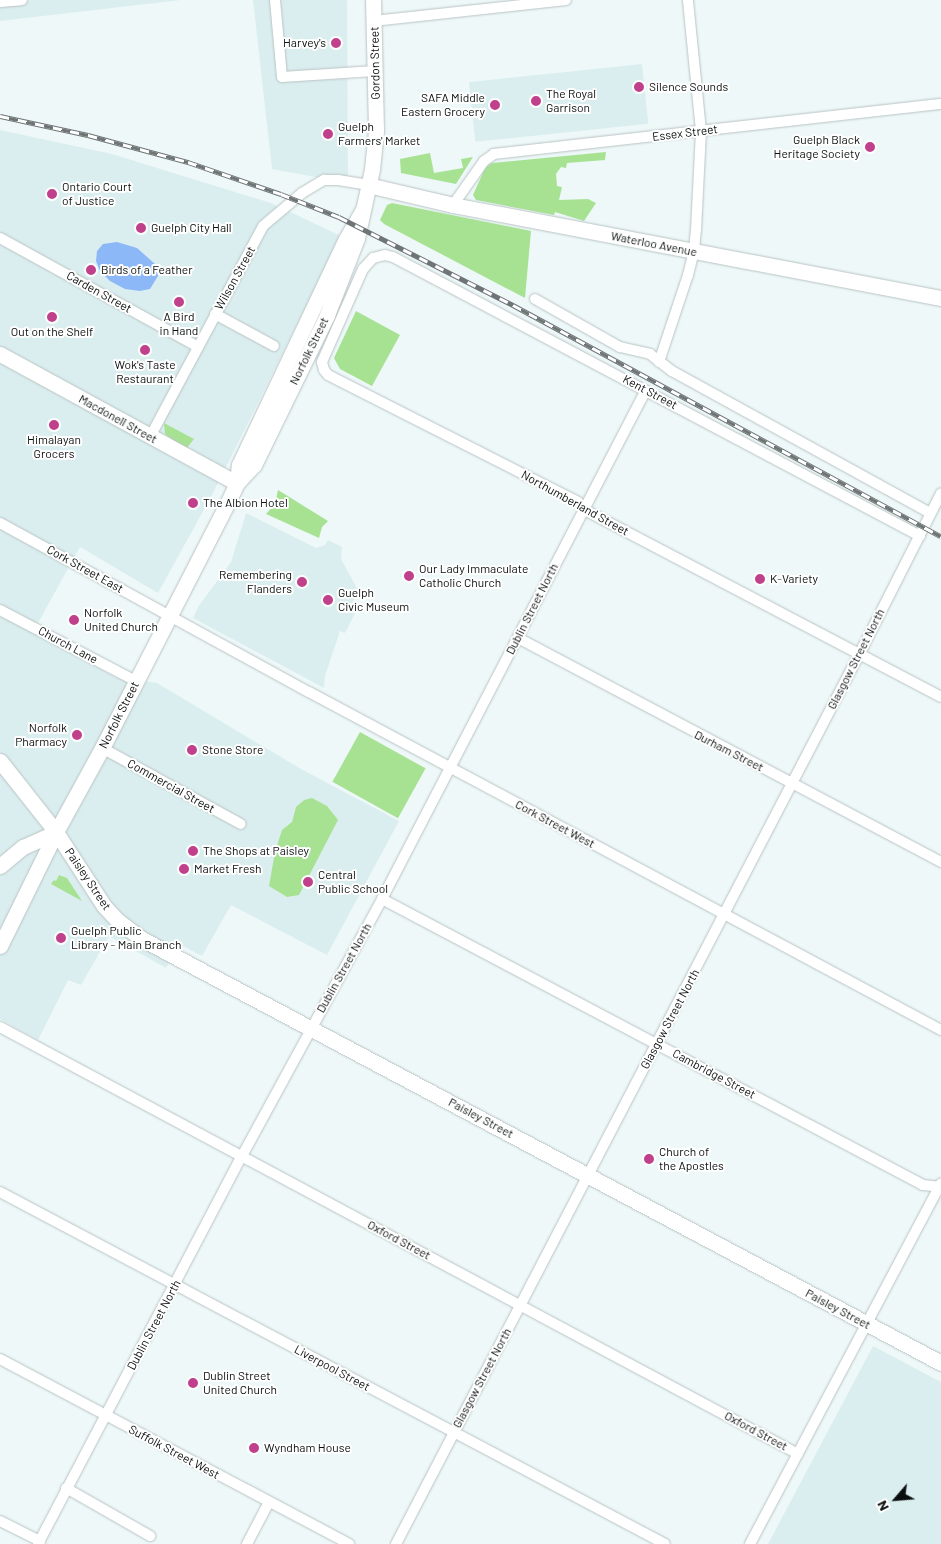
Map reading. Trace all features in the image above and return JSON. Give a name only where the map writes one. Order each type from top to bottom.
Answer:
[{"type":"main road","name":"Gordon Street","points":[[368,185],[376,130],[374,0]]},
{"type":"main road","name":"Waterloo Avenue","points":[[368,185],[453,205],[941,298]]},
{"type":"main road","name":"Norfolk Street","points":[[0,946],[56,832],[102,748],[237,483],[239,465],[346,239],[364,209],[368,185]]},
{"type":"main road","name":"Macdonell Street","points":[[0,354],[237,483]]},
{"type":"main road","name":"Paisley Street","points":[[0,761],[56,832],[104,906],[125,927],[146,942],[589,1175],[941,1364]]},
{"type":"main road","points":[[0,866],[23,847],[56,832]]},
{"type":"street","points":[[0,2],[22,0]]},
{"type":"street","points":[[275,0],[282,77],[375,71]]},
{"type":"street","points":[[374,21],[566,0]]},
{"type":"street","points":[[659,362],[694,251],[701,131],[688,0]]},
{"type":"street","name":"Essex Street","points":[[453,205],[484,161],[494,154],[941,104]]},
{"type":"street","name":"Wilson Street","points":[[150,437],[263,226],[314,184],[324,180],[338,180],[368,185]]},
{"type":"street","name":"Carden Street","points":[[0,238],[198,347]]},
{"type":"street","name":"Northumberland Street","points":[[378,256],[368,262],[356,282],[322,362],[324,370],[328,375],[578,502],[583,509],[941,697]]},
{"type":"street","name":"Kent Street","points":[[378,256],[393,257],[920,536]]},
{"type":"street","points":[[535,299],[620,347],[650,354],[672,372],[930,513]]},
{"type":"street","points":[[215,314],[274,346]]},
{"type":"street","name":"Dublin Street North","points":[[39,1543],[66,1488],[106,1416],[242,1156],[382,899],[646,390]]},
{"type":"street","name":"Glasgow Street North","points":[[396,1544],[860,654],[920,536],[922,526],[941,493]]},
{"type":"street","name":"Cork Street East","points":[[0,523],[169,617]]},
{"type":"street","name":"Church Lane","points":[[0,610],[136,681]]},
{"type":"street","name":"Cork Street West","points":[[169,617],[941,1030]]},
{"type":"street","name":"Durham Street","points":[[518,638],[941,862]]},
{"type":"street","name":"Commercial Street","points":[[102,748],[241,824]]},
{"type":"street","name":"Cambridge Street","points":[[382,899],[923,1185],[940,1185]]},
{"type":"street","name":"Oxford Street","points":[[0,1027],[798,1454]]},
{"type":"street","points":[[750,1544],[940,1185]]},
{"type":"street","name":"Liverpool Street","points":[[0,1192],[174,1286],[664,1544]]},
{"type":"street","name":"Suffolk Street West","points":[[0,1358],[349,1544]]},
{"type":"street","points":[[66,1488],[150,1536]]},
{"type":"street","points":[[248,1544],[269,1502]]},
{"type":"street","points":[[0,1521],[39,1543]]},
{"type":"shaded area","points":[[0,0],[181,0],[0,21]]},
{"type":"shaded area","points":[[253,0],[347,0],[348,183],[272,169]]},
{"type":"shaded area","points":[[642,64],[648,124],[475,142],[469,82]]},
{"type":"shaded area","points":[[0,130],[112,154],[271,203],[341,236],[212,495],[158,593],[80,547],[33,632],[115,677],[157,683],[301,769],[399,821],[327,955],[231,905],[202,956],[181,945],[166,968],[109,936],[81,985],[68,980],[38,1040],[0,1019]]},
{"type":"shaded area","points":[[246,513],[316,548],[325,545],[328,540],[342,547],[341,559],[359,592],[351,605],[357,609],[345,633],[340,631],[325,676],[324,688],[193,618],[198,607],[231,562]]},
{"type":"shaded area","points":[[873,1346],[941,1382],[941,1544],[768,1544]]},
{"type":"green space","points":[[606,152],[605,160],[567,163],[566,168],[561,167],[556,174],[557,186],[562,187],[559,200],[588,199],[596,203],[584,221],[555,212],[554,215],[476,200],[473,195],[485,168],[492,163]]},
{"type":"green space","points":[[430,153],[434,173],[463,168],[461,159],[473,157],[456,184],[401,173],[400,159]]},
{"type":"green space","points":[[392,203],[531,231],[525,298],[384,224],[380,220],[387,205]]},
{"type":"green space","points":[[356,311],[400,335],[372,386],[340,369],[334,358]]},
{"type":"green space","points":[[164,423],[194,439],[186,449],[165,434]]},
{"type":"green space","points":[[278,490],[328,521],[322,527],[319,538],[266,514],[275,504]]},
{"type":"green space","points":[[360,732],[426,768],[398,818],[332,782]]},
{"type":"green space","points":[[312,798],[327,806],[338,820],[299,895],[287,897],[269,886],[275,852],[282,830],[292,822],[296,807],[304,800]]},
{"type":"green space","points":[[59,875],[67,878],[82,901],[51,884],[54,880],[56,881]]},
{"type":"water","points":[[117,242],[137,248],[155,264],[158,276],[150,289],[140,291],[125,289],[110,281],[100,271],[96,261],[97,251],[103,244]]},
{"type":"railway","points":[[0,116],[88,135],[188,162],[281,194],[339,217],[513,305],[941,536]]},
{"type":"place","name":"Harvey's","points":[[336,43]]},
{"type":"place","name":"Silence Sounds","points":[[639,87]]},
{"type":"place","name":"The Royal Garrison","points":[[536,101]]},
{"type":"place","name":"SAFA Middle Eastern Grocery","points":[[495,105]]},
{"type":"place","name":"Guelph Farmers' Market","points":[[328,134]]},
{"type":"place","name":"Guelph Black Heritage Society","points":[[870,147]]},
{"type":"place","name":"Ontario Court of Justice","points":[[52,194]]},
{"type":"place","name":"Guelph City Hall","points":[[141,228]]},
{"type":"place","name":"Birds of a Feather","points":[[91,270]]},
{"type":"place","name":"A Bird in Hand","points":[[179,302]]},
{"type":"place","name":"Out on the Shelf","points":[[52,317]]},
{"type":"place","name":"Wok's Taste Restaurant","points":[[145,350]]},
{"type":"place","name":"Himalayan Grocers","points":[[54,425]]},
{"type":"place","name":"The Albion Hotel","points":[[193,503]]},
{"type":"place","name":"Our Lady Immaculate Catholic Church","points":[[409,576]]},
{"type":"place","name":"K-Variety","points":[[760,579]]},
{"type":"place","name":"Remembering Flanders","points":[[302,582]]},
{"type":"place","name":"Guelph Civic Museum","points":[[328,600]]},
{"type":"place","name":"Norfolk United Church","points":[[74,620]]},
{"type":"place","name":"Norfolk Pharmacy","points":[[77,735]]},
{"type":"place","name":"Stone Store","points":[[192,750]]},
{"type":"place","name":"The Shops at Paisley","points":[[193,851]]},
{"type":"place","name":"Market Fresh","points":[[184,869]]},
{"type":"place","name":"Central Public School","points":[[308,882]]},
{"type":"place","name":"Guelph Public Library - Main Branch","points":[[61,938]]},
{"type":"place","name":"Church of the Apostles","points":[[649,1159]]},
{"type":"place","name":"Dublin Street United Church","points":[[193,1383]]},
{"type":"place","name":"Wyndham House","points":[[254,1448]]}]
